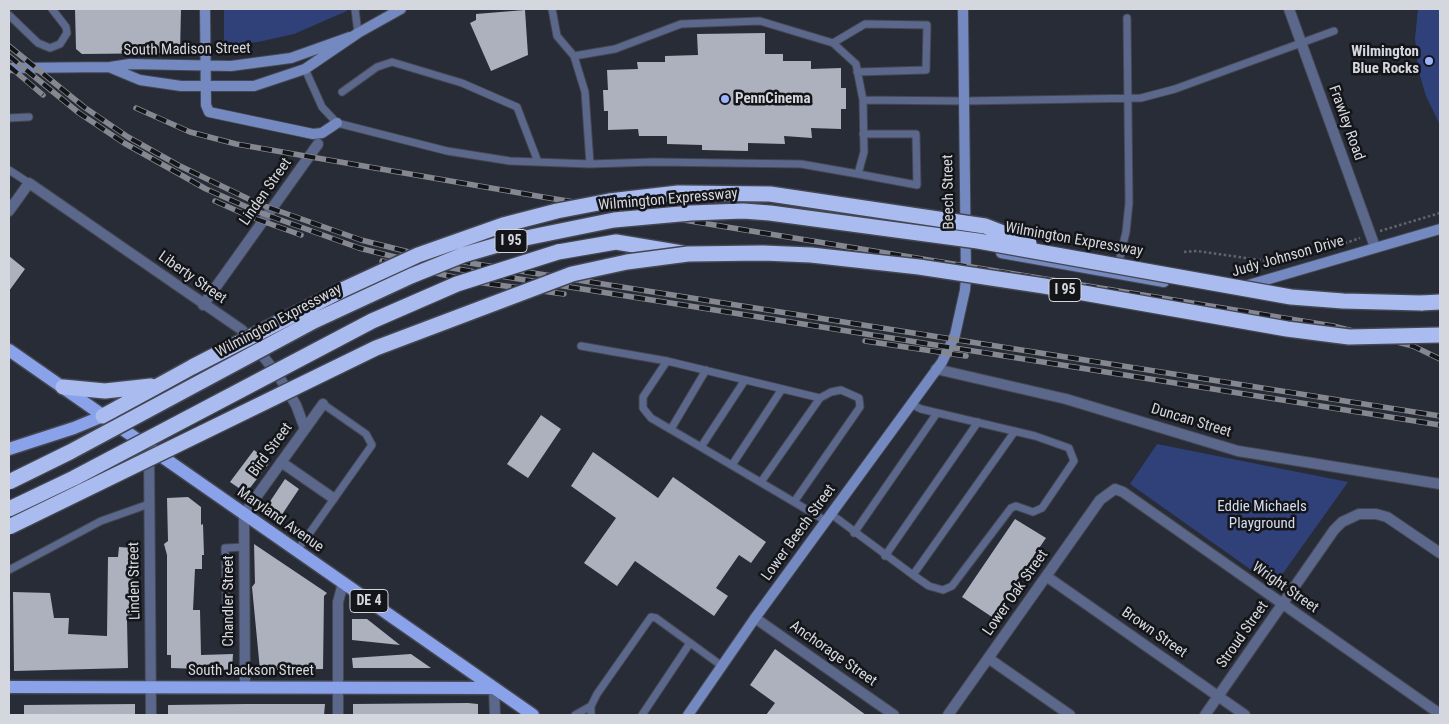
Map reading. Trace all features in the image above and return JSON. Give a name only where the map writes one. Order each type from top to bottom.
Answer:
[{"type":"highway","points":[[63,387],[133,393],[157,386],[342,290],[418,255],[475,234],[518,221],[557,211],[626,198],[700,192],[794,197],[985,226],[1064,256]]},
{"type":"highway","name":"Wilmington Expressway","points":[[9,482],[70,452],[314,321],[386,286],[463,255],[560,230],[640,217],[743,211],[885,227],[1064,256],[1290,297],[1343,301],[1440,302]]},
{"type":"highway","points":[[9,509],[74,478],[345,334],[457,284],[558,252],[616,242],[688,254]]},
{"type":"highway","name":"I 95","points":[[9,527],[384,344],[572,274],[627,262],[688,254],[763,253],[811,255],[919,267],[1044,286],[1287,329],[1349,338],[1440,335]]},
{"type":"highway","points":[[103,416],[133,393]]},
{"type":"main road","name":"Maryland Avenue","points":[[9,350],[533,715]]},
{"type":"main road","points":[[9,449],[74,428],[103,416]]},
{"type":"main road","name":"South Jackson Street","points":[[9,686],[494,688]]},
{"type":"street","points":[[205,9],[205,86],[207,109],[215,115],[313,134],[322,133],[337,122]]},
{"type":"street","name":"South Madison Street","points":[[110,67],[140,80],[181,86],[254,86],[304,69],[354,35],[401,9]]},
{"type":"street","name":"Beech Street","points":[[936,369],[954,335],[965,290],[963,9]]},
{"type":"street","name":"Frawley Road","points":[[1289,9],[1375,248]]},
{"type":"street","name":"South Madison Street","points":[[9,68],[110,67],[130,64],[231,66],[281,60],[354,35]]},
{"type":"street","name":"Linden Street","points":[[203,305],[318,144]]},
{"type":"street","points":[[9,211],[29,183]]},
{"type":"street","name":"Liberty Street","points":[[29,183],[203,305],[242,330],[278,375],[296,405],[305,429]]},
{"type":"street","name":"Judy Johnson Drive","points":[[965,246],[1221,291],[1280,277],[1440,229]]},
{"type":"street","name":"Lower Beech Street","points":[[688,715],[755,618],[936,369]]},
{"type":"street","name":"Duncan Street","points":[[936,369],[1066,399],[1238,451],[1440,484]]},
{"type":"street","name":"Bird Street","points":[[244,514],[323,404]]},
{"type":"street","name":"Linden Street","points":[[149,448],[151,715]]},
{"type":"street","points":[[281,462],[333,498]]},
{"type":"street","name":"Lower Oak Street","points":[[948,715],[1100,500],[1112,490]]},
{"type":"street","name":"Wright Street","points":[[1112,490],[1123,492],[1440,714]]},
{"type":"street","name":"Chandler Street","points":[[244,514],[245,688]]},
{"type":"street","name":"Stroud Street","points":[[1205,715],[1334,530],[1351,516],[1368,514],[1387,517],[1440,553]]},
{"type":"street","name":"Brown Street","points":[[1046,576],[1245,715]]},
{"type":"street","points":[[338,715],[338,602],[343,583]]},
{"type":"street","name":"Anchorage Street","points":[[755,618],[894,715]]},
{"type":"street","points":[[988,658],[1070,715]]},
{"type":"street","points":[[494,688],[494,715]]},
{"type":"lane","points":[[9,15],[38,43],[50,48],[60,44],[67,33],[66,27],[52,9]]},
{"type":"lane","points":[[354,35],[356,9]]},
{"type":"lane","points":[[552,9],[558,36],[574,56],[584,92],[590,164]]},
{"type":"lane","points":[[1117,274],[1129,219],[1127,18]]},
{"type":"lane","points":[[574,56],[616,49],[681,24],[760,22],[833,43],[856,64],[863,100],[864,152],[858,174]]},
{"type":"lane","points":[[833,43],[865,24],[927,25],[926,70],[857,72]]},
{"type":"lane","points":[[863,100],[964,102],[1141,98],[1175,89],[1334,31]]},
{"type":"lane","points":[[342,92],[377,68],[392,62],[462,83],[518,107],[538,162]]},
{"type":"lane","points":[[304,69],[322,106],[337,122],[447,151],[510,161],[590,164],[653,162],[801,164],[917,185],[916,134],[864,134]]},
{"type":"lane","points":[[9,118],[29,117]]},
{"type":"lane","points":[[9,170],[29,183]]},
{"type":"lane","points":[[581,346],[667,361],[820,398]]},
{"type":"lane","points":[[667,361],[643,397],[643,408],[651,418],[794,502],[854,533],[929,586],[943,590],[952,586],[1011,508],[1016,506],[1033,512],[1042,508],[1074,461],[1073,455],[1069,448],[1035,436],[937,413],[911,404]]},
{"type":"lane","points":[[671,429],[706,370]]},
{"type":"lane","points":[[701,447],[745,380]]},
{"type":"lane","points":[[732,465],[782,389]]},
{"type":"lane","points":[[761,482],[820,398],[831,392],[841,390],[859,398],[860,406],[794,502]]},
{"type":"lane","points":[[297,551],[372,445],[366,434],[323,404]]},
{"type":"lane","points":[[854,533],[937,413]]},
{"type":"lane","points":[[886,556],[978,422]]},
{"type":"lane","points":[[912,575],[1015,431]]},
{"type":"lane","points":[[9,570],[101,521],[149,504]]},
{"type":"lane","points":[[226,603],[225,548],[244,547]]},
{"type":"lane","points":[[575,715],[591,706],[651,617],[656,618],[722,666]]},
{"type":"lane","points":[[642,715],[690,643]]},
{"type":"lane","points":[[591,706],[591,715]]},
{"type":"path","points":[[1333,247],[1440,213]]},
{"type":"path","points":[[1184,252],[1197,251],[1267,262],[1292,260]]},
{"type":"green space","points":[[224,9],[347,9],[347,11],[294,34],[258,42],[226,45],[224,41]]},
{"type":"green space","name":"Wilmington Blue Rocks","points":[[1418,9],[1440,9],[1440,125],[1426,96],[1418,69],[1415,38]]},
{"type":"green space","name":"Eddie Michaels Playground","points":[[1157,444],[1348,482],[1274,586],[1130,484]]},
{"type":"building","points":[[75,9],[181,9],[180,53],[82,54],[76,49]]},
{"type":"building","points":[[525,10],[528,55],[491,71],[470,23],[476,20],[476,14]]},
{"type":"building","name":"PennCinema","points":[[765,33],[765,54],[783,54],[783,61],[811,61],[811,69],[841,68],[841,88],[846,88],[846,109],[841,109],[841,129],[811,128],[812,138],[784,136],[785,144],[748,143],[748,151],[702,150],[702,145],[667,144],[667,136],[639,136],[638,129],[608,130],[608,111],[604,111],[603,90],[608,90],[607,70],[638,69],[637,62],[665,62],[665,56],[698,55],[697,34]]},
{"type":"building","points":[[9,256],[25,269],[9,291]]},
{"type":"building","points":[[541,415],[561,429],[528,478],[507,464]]},
{"type":"building","points":[[254,450],[270,462],[246,493],[230,482]]},
{"type":"building","points":[[593,452],[658,498],[673,477],[766,542],[751,563],[739,555],[716,588],[728,596],[714,616],[635,561],[617,586],[584,563],[616,518],[571,486]]},
{"type":"building","points":[[285,479],[299,489],[281,516],[267,506]]},
{"type":"building","points":[[188,497],[201,507],[201,525],[203,524],[204,555],[202,555],[202,569],[195,569],[193,610],[200,610],[201,655],[233,654],[232,670],[171,668],[171,655],[167,655],[167,555],[164,544],[168,541],[167,498]]},
{"type":"building","points":[[1015,519],[1046,538],[992,617],[962,597]]},
{"type":"building","points":[[254,544],[327,593],[324,596],[323,669],[260,670],[252,587],[255,583]]},
{"type":"building","points":[[119,547],[133,548],[132,620],[127,620],[128,668],[14,671],[13,592],[50,593],[54,618],[69,618],[68,634],[107,636],[108,557],[118,557]]},
{"type":"building","points":[[234,607],[235,626],[224,627],[223,608]]},
{"type":"building","points":[[352,619],[367,619],[400,645],[352,640]]},
{"type":"building","points":[[775,649],[866,715],[766,715],[775,703],[750,685]]},
{"type":"building","points":[[411,654],[431,668],[353,668],[352,658]]},
{"type":"building","points":[[135,704],[135,715],[24,715],[24,705]]},
{"type":"building","points":[[325,704],[324,715],[168,715],[168,705]]},
{"type":"building","points":[[353,704],[478,704],[478,715],[353,715]]},
{"type":"railway","points":[[9,46],[84,107],[128,137],[178,165],[259,204],[361,240],[413,253],[476,264],[1440,416]]},
{"type":"railway","points":[[9,56],[79,113],[124,143],[206,189],[256,211],[359,248],[411,261],[475,272],[1440,425]]},
{"type":"railway","points":[[9,66],[43,95]]},
{"type":"railway","points":[[136,108],[190,132],[236,144],[543,197],[1333,326],[1413,346],[1440,359]]},
{"type":"railway","points":[[215,201],[251,217],[301,235]]},
{"type":"railway","points":[[382,261],[476,282],[564,294]]},
{"type":"railway","points":[[865,341],[966,356]]},
{"type":"place","name":"Wilmington Blue Rocks","points":[[1429,61]]},
{"type":"place","name":"PennCinema","points":[[725,99]]}]
